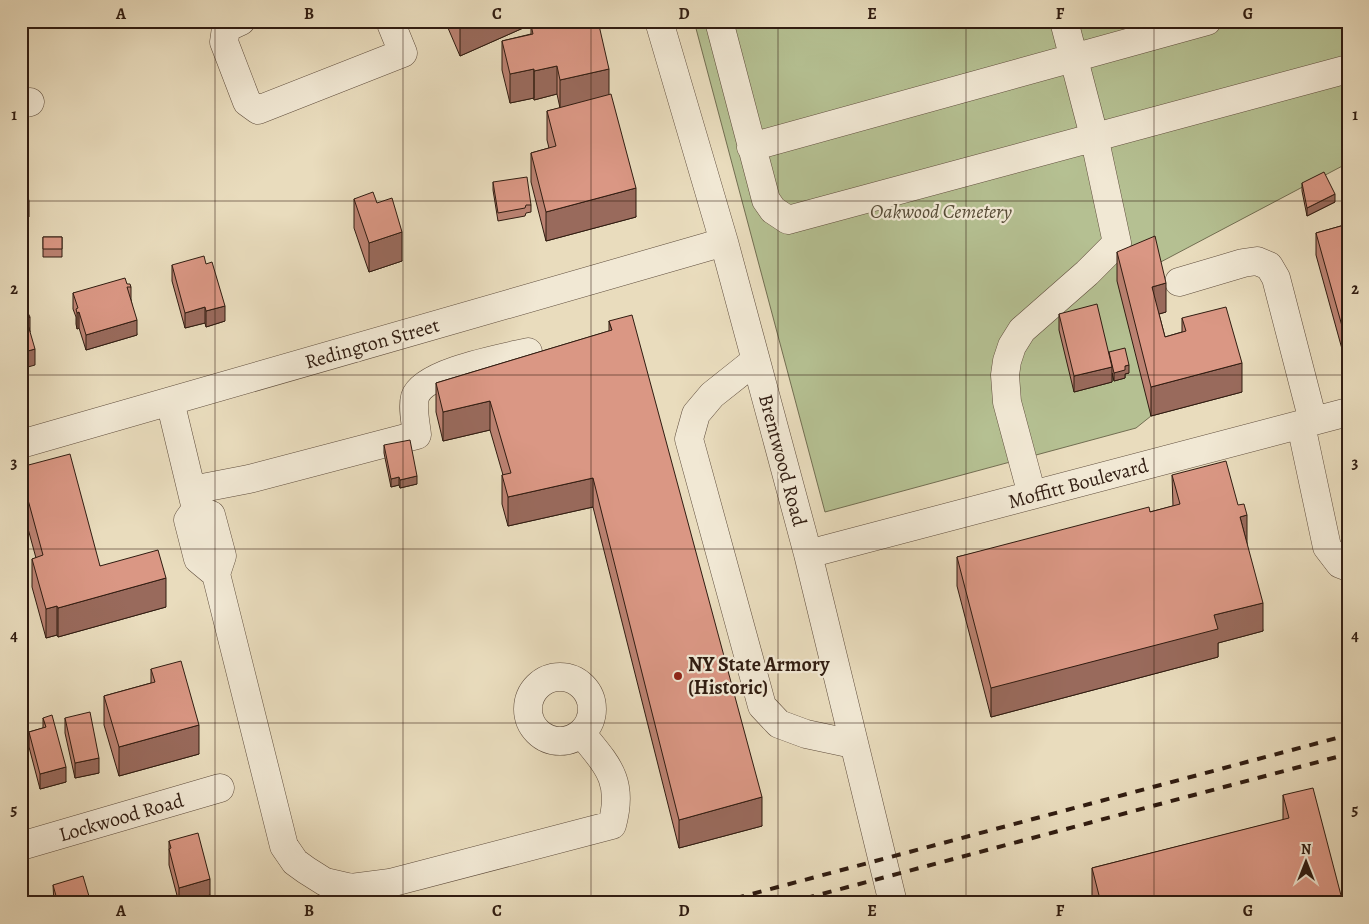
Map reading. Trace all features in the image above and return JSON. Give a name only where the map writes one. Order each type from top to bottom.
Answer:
[{"type":"street","points":[[241,21],[226,28],[224,42],[247,102],[258,110],[404,53],[390,21]]},
{"type":"street","name":"Brentwood Road","points":[[659,21],[724,242],[808,554],[893,903]]},
{"type":"street","points":[[719,21],[766,200],[774,210],[788,220],[1348,69]]},
{"type":"street","points":[[1032,495],[1007,402],[1005,375],[1012,346],[1022,330],[1087,273],[1117,243],[1094,136],[1064,21]]},
{"type":"street","points":[[751,147],[1207,21]]},
{"type":"street","name":"Redington Street","points":[[21,444],[724,242]]},
{"type":"street","points":[[1179,282],[1243,263],[1257,261],[1269,266],[1276,278],[1307,423],[1327,547],[1340,564],[1348,567]]},
{"type":"street","points":[[194,500],[249,478],[417,435],[415,397],[422,386],[450,371],[528,352]]},
{"type":"street","points":[[756,360],[712,395],[696,414],[689,439],[696,467],[762,706],[779,724],[806,734],[854,744]]},
{"type":"street","points":[[170,401],[194,500],[188,520],[198,559],[216,574],[284,846],[295,862],[325,882],[351,888],[390,883],[612,825],[617,796],[615,782],[606,763],[582,734]]},
{"type":"street","name":"Moffitt Boulevard","points":[[808,554],[1348,412]]},
{"type":"street","name":"Lockwood Road","points":[[21,846],[220,788]]},
{"type":"green space","name":"Oakwood Cemetery","points":[[694,21],[1348,21],[1348,163],[1155,265],[1151,416],[1136,428],[825,512]]},
{"type":"building","points":[[458,21],[474,21],[460,27]]},
{"type":"building","points":[[546,21],[598,21],[609,69],[560,80],[557,66],[510,74],[502,41],[533,34],[531,25]]},
{"type":"building","points":[[611,94],[636,188],[546,212],[531,153],[556,146],[547,111]]},
{"type":"building","points":[[21,170],[29,201],[21,203]]},
{"type":"building","points":[[1324,172],[1335,194],[1307,208],[1302,183]]},
{"type":"building","points":[[527,177],[531,205],[526,205],[525,208],[498,213],[493,182]]},
{"type":"building","points":[[373,192],[377,203],[392,198],[402,232],[369,243],[354,199]]},
{"type":"building","points":[[1348,224],[1348,325],[1342,326],[1316,233]]},
{"type":"building","points":[[1155,236],[1166,283],[1152,287],[1165,337],[1186,331],[1182,318],[1226,307],[1242,363],[1151,387],[1117,252]]},
{"type":"building","points":[[43,237],[62,237],[62,249],[43,249]]},
{"type":"building","points":[[204,256],[206,264],[212,262],[225,306],[206,311],[205,307],[185,313],[172,265]]},
{"type":"building","points":[[125,278],[127,284],[130,284],[131,287],[127,287],[137,320],[86,335],[79,312],[77,313],[76,309],[78,308],[73,293]]},
{"type":"building","points":[[1097,304],[1112,367],[1074,376],[1059,314]]},
{"type":"building","points":[[24,310],[30,317],[26,318],[35,349],[21,353],[21,311]]},
{"type":"building","name":"NY State Armory (Historic)","points":[[632,315],[762,797],[679,820],[593,478],[508,497],[502,475],[511,473],[490,401],[443,412],[436,383],[612,330],[609,321]]},
{"type":"building","points":[[1125,348],[1129,365],[1125,366],[1125,370],[1114,373],[1109,352]]},
{"type":"building","points":[[410,440],[417,476],[400,480],[399,477],[391,479],[384,445]]},
{"type":"building","points":[[70,454],[100,566],[158,550],[166,578],[58,608],[57,606],[46,609],[32,559],[43,555],[21,474],[21,467]]},
{"type":"building","points":[[1226,461],[1238,505],[1244,504],[1247,515],[1240,517],[1263,603],[1214,615],[1218,629],[991,688],[957,557],[1149,507],[1150,512],[1180,504],[1172,475]]},
{"type":"building","points":[[1348,588],[1348,607],[1344,589]]},
{"type":"building","points":[[181,661],[199,725],[119,747],[104,696],[155,682],[151,669]]},
{"type":"building","points":[[90,712],[99,758],[75,763],[65,718]]},
{"type":"building","points":[[52,715],[66,767],[40,774],[29,732],[46,727],[43,718]]},
{"type":"building","points":[[21,742],[28,766],[21,767]]},
{"type":"building","points":[[1313,788],[1343,903],[1101,903],[1092,868],[1289,818],[1283,795]]},
{"type":"building","points":[[198,833],[210,879],[179,888],[169,849],[171,848],[169,841]]},
{"type":"building","points":[[83,876],[91,903],[58,903],[53,885]]},
{"type":"building","points":[[25,895],[27,900],[21,903],[21,896]]},
{"type":"railway","points":[[718,903],[1348,735]]},
{"type":"railway","points":[[788,903],[1348,754]]},
{"type":"place","name":"NY State Armory (Historic)","points":[[678,676]]}]
